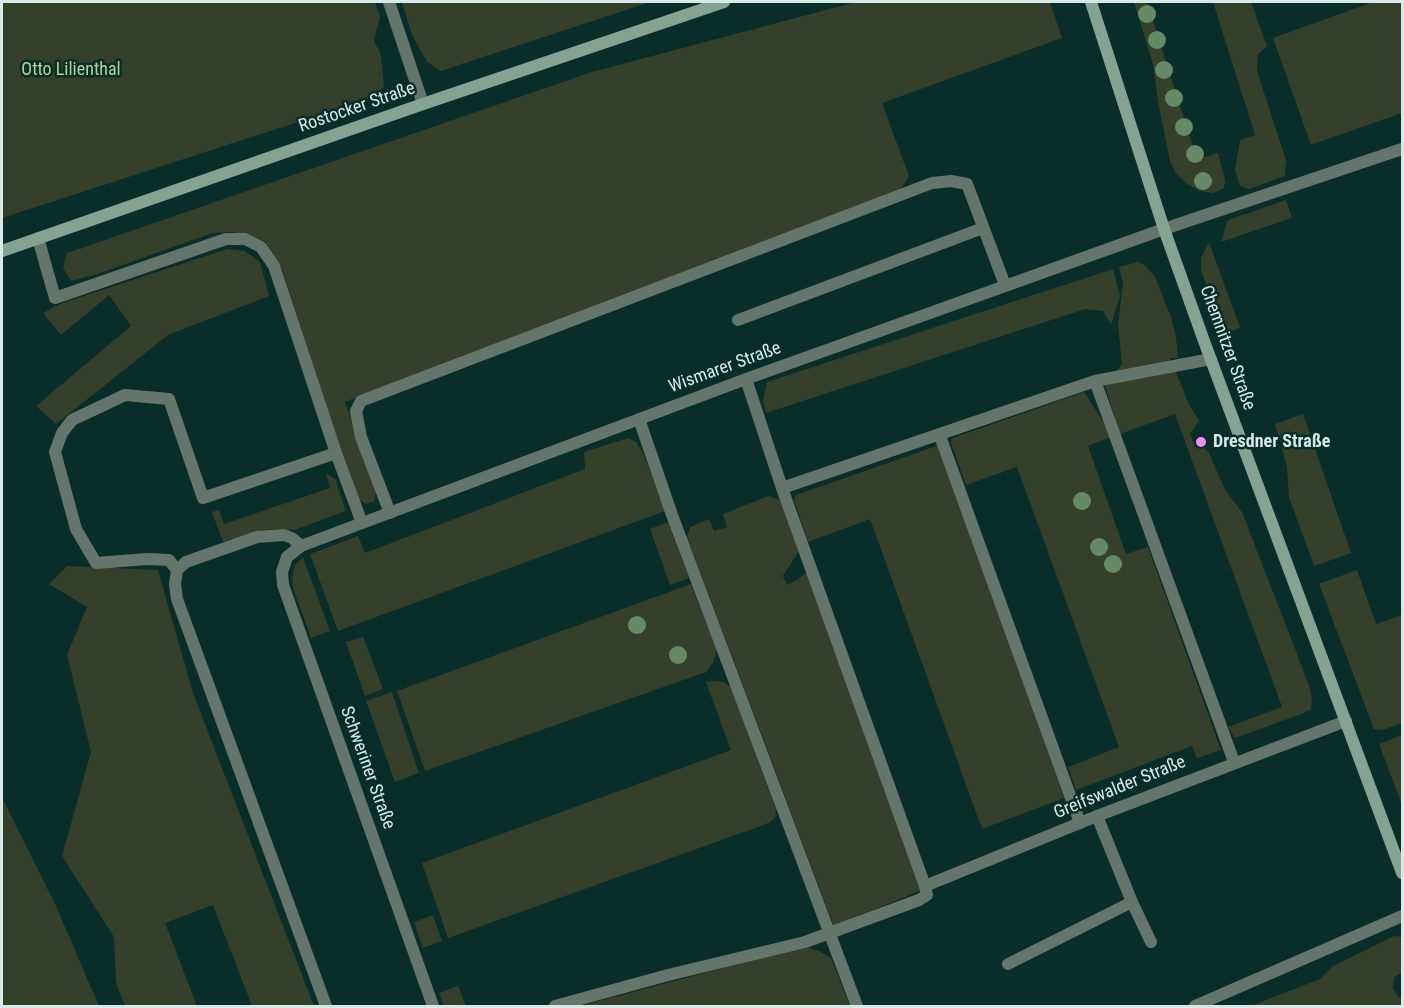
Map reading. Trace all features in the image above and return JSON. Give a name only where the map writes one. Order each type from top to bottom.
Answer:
[{"type":"street","points":[[389,2],[423,104]]},
{"type":"street","name":"Rostocker Straße","points":[[2,251],[724,2]]},
{"type":"street","name":"Chemnitzer Straße","points":[[1090,2],[1164,229],[1402,873]]},
{"type":"street","points":[[1164,229],[1402,149]]},
{"type":"street","points":[[390,513],[361,437],[356,411],[361,401],[932,183],[951,181],[967,184],[1005,285]]},
{"type":"street","points":[[738,320],[983,228]]},
{"type":"street","name":"Wismarer Straße","points":[[301,546],[746,379],[1164,229]]},
{"type":"street","points":[[38,238],[55,298],[226,239],[245,239],[261,247],[274,266],[362,524]]},
{"type":"street","points":[[782,488],[940,436],[1095,381],[1211,359]]},
{"type":"street","points":[[555,1006],[668,975],[805,942],[927,895],[782,488],[746,379]]},
{"type":"street","points":[[1095,381],[1234,762]]},
{"type":"street","points":[[177,570],[169,560],[147,559],[96,563],[76,529],[55,452],[62,433],[72,420],[125,395],[169,399],[203,498],[336,453]]},
{"type":"street","points":[[639,419],[672,515],[857,1006]]},
{"type":"street","points":[[940,436],[1080,823]]},
{"type":"street","points":[[301,546],[292,538],[284,536],[256,537],[186,562],[177,570],[175,584],[177,599],[326,1006]]},
{"type":"street","name":"Schweriner Straße","points":[[301,546],[287,557],[282,572],[283,585],[433,1006]]},
{"type":"street","name":"Greifswalder Straße","points":[[925,886],[1234,762],[1346,721]]},
{"type":"street","points":[[1097,816],[1151,942]]},
{"type":"street","points":[[1008,964],[1132,902]]},
{"type":"street","points":[[1195,1006],[1402,916]]},
{"type":"green space","name":"Otto Lilienthal","points":[[2,2],[375,2],[380,17],[374,40],[381,55],[384,87],[377,96],[369,99],[2,218]]},
{"type":"green space","points":[[402,2],[650,2],[441,71],[427,62],[412,35]]},
{"type":"green space","points":[[856,2],[1050,2],[1062,38],[882,103],[909,176],[899,191],[345,402],[376,493],[374,501],[366,504],[359,500],[282,268],[265,241],[233,232],[213,233],[71,281],[63,268],[67,253],[592,72]]},
{"type":"green space","points":[[1134,2],[1147,2],[1197,159],[1218,153],[1225,180],[1224,188],[1213,193],[1200,191],[1187,184],[1176,173],[1170,161],[1153,64]]},
{"type":"green space","points":[[1213,2],[1251,2],[1267,46],[1258,54],[1257,71],[1286,160],[1285,176],[1249,189],[1240,186],[1235,170],[1240,140],[1255,135]]},
{"type":"green space","points":[[1373,2],[1402,2],[1402,113],[1311,145],[1273,38]]},
{"type":"green space","points":[[1286,200],[1292,218],[1221,242],[1228,220]]},
{"type":"green space","points":[[1209,242],[1240,328],[1229,332],[1214,306],[1201,270],[1201,258]]},
{"type":"green space","points":[[227,249],[245,251],[260,262],[269,296],[168,335],[56,424],[36,406],[131,326],[109,295],[61,335],[43,313],[60,304]]},
{"type":"green space","points":[[1138,262],[1145,265],[1155,277],[1171,317],[1178,358],[1170,358],[1189,404],[1199,421],[1190,434],[1195,447],[1202,445],[1209,453],[1225,490],[1242,512],[1309,685],[1311,709],[1235,738],[1228,727],[1282,707],[1175,414],[1120,434],[1105,386],[1122,364],[1118,325],[1123,283],[1119,267]]},
{"type":"green space","points":[[1113,269],[1120,296],[1111,325],[1103,311],[1085,309],[766,413],[763,401],[767,382]]},
{"type":"green space","points":[[1084,392],[1111,437],[1088,446],[1126,554],[1148,547],[1221,750],[1197,758],[1192,746],[1076,790],[1068,767],[1119,747],[1017,467],[966,485],[951,443],[953,438]]},
{"type":"green space","points":[[1303,414],[1351,553],[1314,566],[1289,497],[1287,467],[1275,424]]},
{"type":"green space","points":[[628,438],[636,442],[643,453],[665,511],[338,631],[310,554],[358,536],[365,553],[585,469],[584,452]]},
{"type":"green space","points":[[939,445],[1064,798],[982,829],[870,519],[808,542],[794,499],[796,495]]},
{"type":"green space","points":[[326,473],[335,479],[346,511],[295,530],[258,531],[223,542],[212,512],[219,510],[224,524],[330,488]]},
{"type":"green space","points":[[768,496],[780,500],[800,549],[783,576],[787,585],[807,572],[922,890],[834,926],[687,537],[690,527],[709,519],[714,531],[727,527],[723,514]]},
{"type":"green space","points":[[668,522],[689,578],[670,585],[650,529]]},
{"type":"green space","points":[[303,557],[330,631],[311,638],[293,588],[292,579],[295,565]]},
{"type":"green space","points":[[67,566],[158,570],[193,693],[314,1006],[252,1006],[213,905],[165,923],[197,1006],[125,1006],[116,983],[114,937],[62,856],[91,752],[67,655],[87,607],[49,584]]},
{"type":"green space","points":[[1357,570],[1376,624],[1402,615],[1402,723],[1383,730],[1374,729],[1319,584]]},
{"type":"green space","points":[[691,584],[717,650],[706,672],[425,771],[397,691]]},
{"type":"green space","points":[[363,637],[383,689],[365,696],[346,642]]},
{"type":"green space","points":[[706,682],[724,682],[731,687],[776,810],[775,818],[769,823],[448,938],[422,863],[731,750]]},
{"type":"green space","points":[[392,692],[419,773],[395,782],[366,701]]},
{"type":"green space","points":[[1402,735],[1402,805],[1379,744]]},
{"type":"green space","points":[[2,782],[3,799],[56,906],[99,1006],[2,1006]]},
{"type":"green space","points":[[433,915],[442,941],[423,948],[414,922]]},
{"type":"green space","points":[[1394,936],[1402,937],[1402,973],[1394,977],[1393,988],[1398,997],[1402,997],[1402,1006],[1251,1006],[1320,979],[1333,966]]},
{"type":"green space","points":[[809,948],[831,958],[850,1006],[580,1006],[791,950]]},
{"type":"green space","points":[[458,986],[466,1006],[444,1006],[439,993]]},
{"type":"place","name":"Dresdner Straße","points":[[1201,442]]}]
